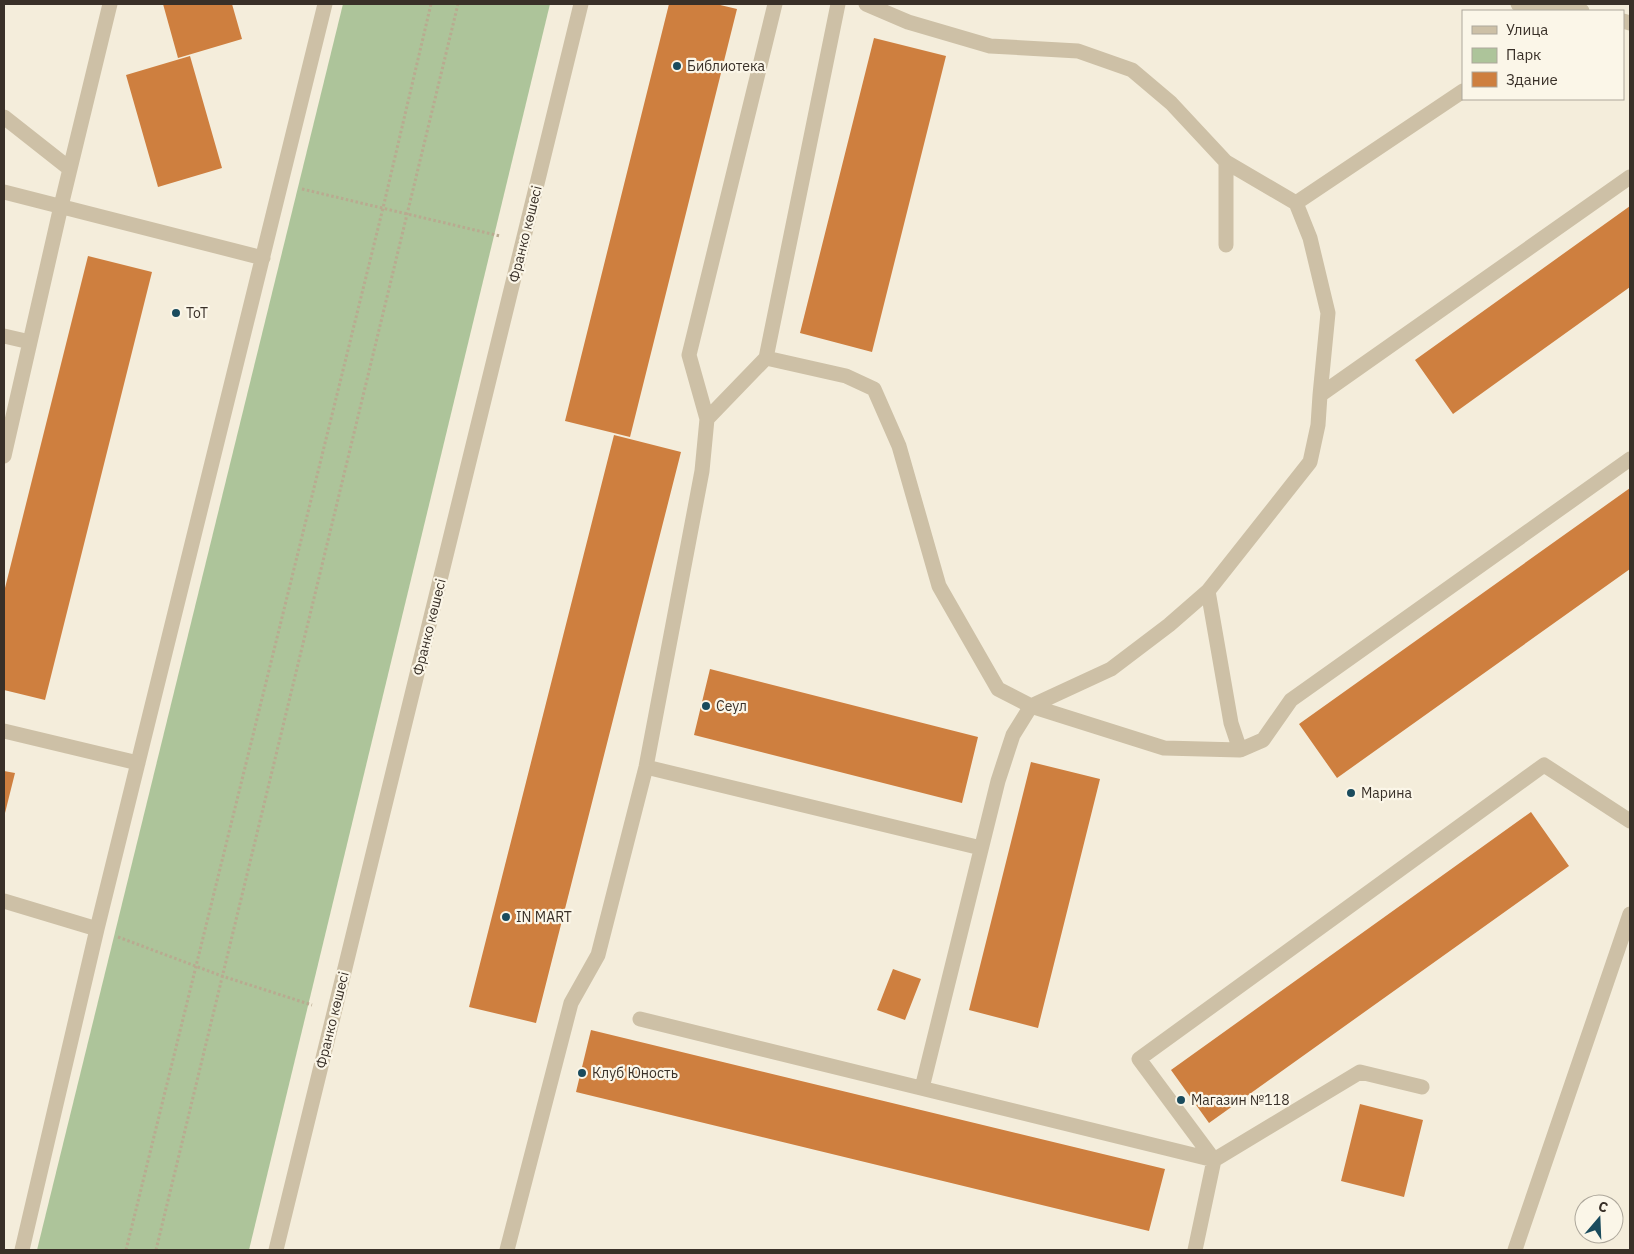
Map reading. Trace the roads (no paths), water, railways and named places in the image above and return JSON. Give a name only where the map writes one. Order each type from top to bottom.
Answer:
[{"type":"street","points":[[4,456],[61,206],[110,4]]},
{"type":"street","points":[[22,1250],[97,929],[325,4]]},
{"type":"street","name":"Франко көшесі","points":[[276,1250],[581,4]]},
{"type":"street","points":[[507,1250],[571,1003],[598,955],[646,767],[702,471],[707,419],[689,355],[775,4]]},
{"type":"street","points":[[707,419],[766,358],[838,4]]},
{"type":"street","points":[[866,4],[908,22],[990,46],[1078,51],[1132,70],[1171,104],[1226,162],[1296,203],[1310,238],[1328,313],[1318,424],[1310,462],[1208,591],[1169,625],[1110,669],[1031,706],[1013,735],[998,781],[922,1088]]},
{"type":"street","points":[[1518,4],[1573,10]]},
{"type":"street","points":[[1296,203],[1462,92]]},
{"type":"street","points":[[4,117],[70,169]]},
{"type":"street","points":[[1226,162],[1226,245]]},
{"type":"street","points":[[1320,395],[1630,177]]},
{"type":"street","points":[[4,192],[263,258]]},
{"type":"street","points":[[4,336],[30,342]]},
{"type":"street","points":[[766,358],[846,376],[874,389],[899,446],[939,586],[998,689],[1031,706],[1164,748],[1240,750],[1263,740],[1291,700],[1630,459]]},
{"type":"street","points":[[1208,591],[1231,723],[1240,750]]},
{"type":"street","points":[[4,731],[138,764]]},
{"type":"street","points":[[1195,1250],[1214,1160],[1139,1058],[1544,765],[1630,821]]},
{"type":"street","points":[[646,767],[981,848]]},
{"type":"street","points":[[4,901],[97,929]]},
{"type":"street","points":[[1515,1250],[1630,914]]},
{"type":"street","points":[[640,1019],[1214,1160],[1360,1072],[1422,1087]]},
{"type":"place","name":"Библиотека","points":[[677,66]]},
{"type":"place","name":"ТоТ","points":[[176,313]]},
{"type":"place","name":"Сеул","points":[[706,706]]},
{"type":"place","name":"Марина","points":[[1351,793]]},
{"type":"place","name":"IN MART","points":[[506,917]]},
{"type":"place","name":"Клуб Юность","points":[[582,1073]]},
{"type":"place","name":"Магазин №118","points":[[1181,1100]]}]
